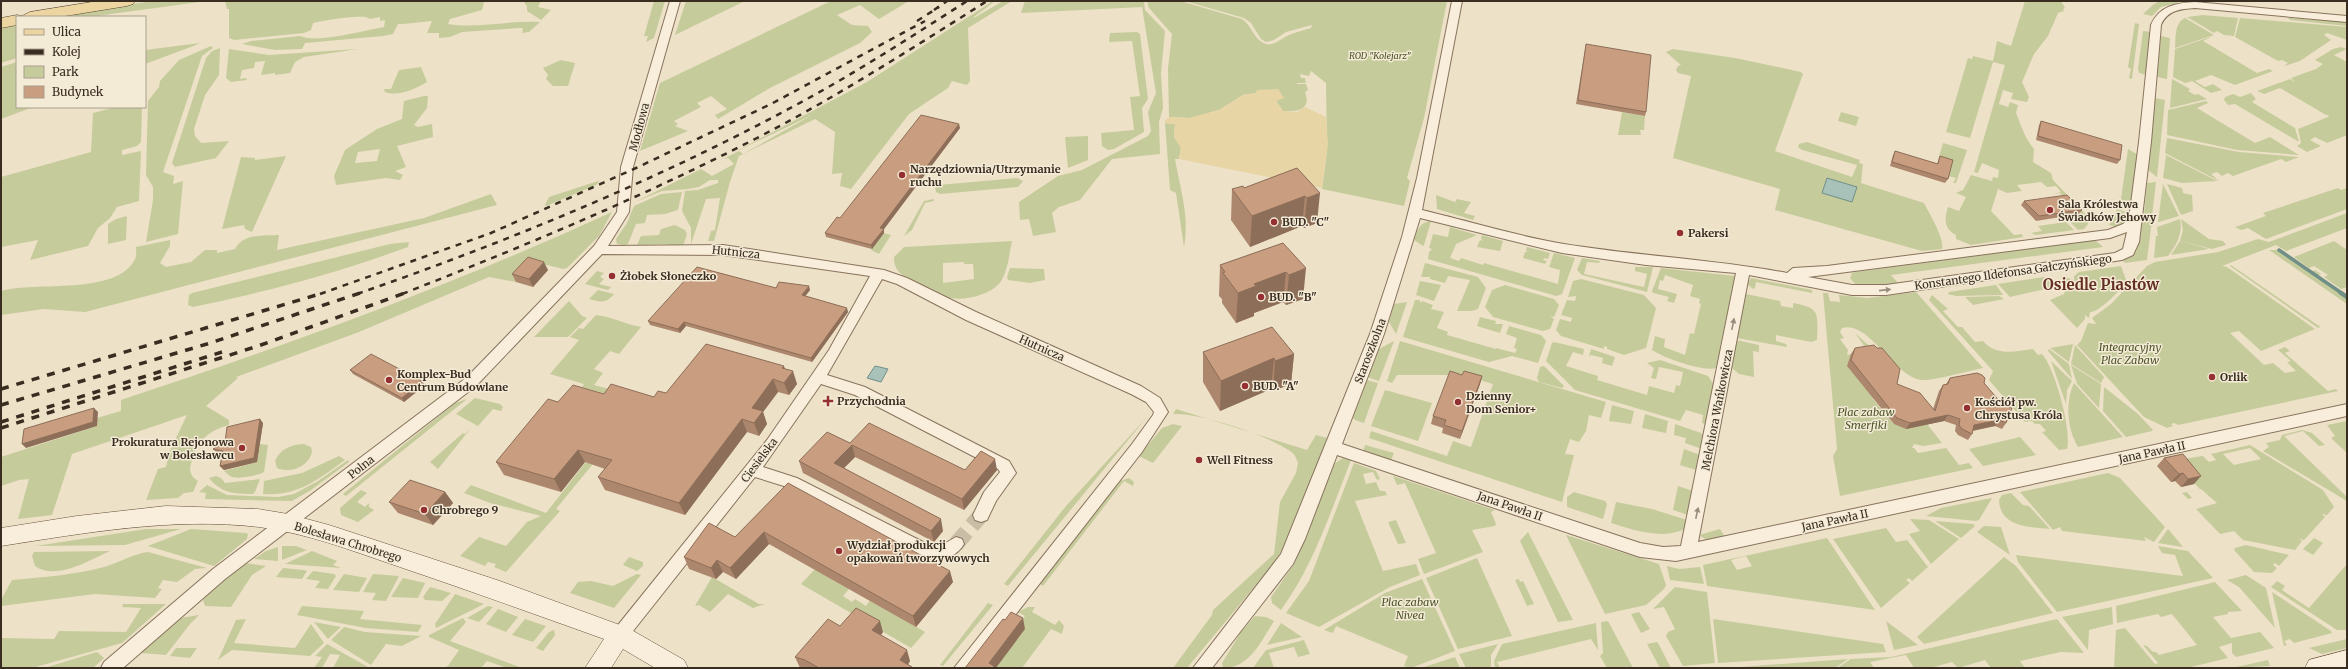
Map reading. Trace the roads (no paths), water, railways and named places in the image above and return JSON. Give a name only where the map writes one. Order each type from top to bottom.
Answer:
[{"type":"main road","points":[[36,16],[127,1]]},
{"type":"main road","points":[[1,23],[16,20]]},
{"type":"street","name":"Modłowa","points":[[599,249],[616,226],[623,212],[628,167],[675,1]]},
{"type":"street","name":"Staroszkolna","points":[[1202,668],[1287,559],[1297,539],[1382,320],[1415,213],[1457,1]]},
{"type":"street","name":"Konstantego Ildefonsa Gałczyńskiego","points":[[1415,213],[1562,248],[1646,260],[1743,269],[1839,289],[1864,291],[1905,288],[2123,256],[2131,248],[2145,142],[2156,25],[2161,15],[2174,8],[2195,5],[2347,19]]},
{"type":"street","name":"Konstantego Ildefonsa Gałczyńskiego","points":[[1758,272],[1818,273],[2115,233],[2128,227],[2134,221]]},
{"type":"street","name":"Hutnicza","points":[[599,249],[608,251],[723,250],[879,273],[902,281],[972,316],[1143,394],[1156,403],[1160,412],[1137,448],[963,668]]},
{"type":"street","name":"Polna","points":[[110,668],[219,574],[288,523],[471,382],[599,249]]},
{"type":"street","name":"Konstantego Ildefonsa Gałczyńskiego","points":[[1862,267],[1848,271],[1844,276],[1853,287],[1864,291]]},
{"type":"street","name":"Melchiora Wańkowicza","points":[[1688,551],[1716,416],[1743,269]]},
{"type":"street","name":"Ciesielska","points":[[620,635],[752,470],[818,378],[834,354],[879,273]]},
{"type":"street","points":[[818,378],[845,386],[870,396],[1004,465],[1008,473],[994,491],[981,515]]},
{"type":"street","name":"Jana Pawła II","points":[[1332,447],[1640,550],[1663,554],[1688,551],[2347,410]]},
{"type":"street","points":[[752,470],[792,482],[927,552],[941,553],[950,550],[956,544]]},
{"type":"street","name":"Bolesława Chrobrego","points":[[1,537],[76,525],[166,515],[258,518],[288,523],[329,534],[498,590],[620,635],[676,668]]},
{"type":"street","points":[[596,668],[620,635]]},
{"type":"street","points":[[2317,668],[2347,661]]},
{"type":"water","points":[[1827,178],[1857,187],[1852,202],[1822,193]]},
{"type":"water","points":[[875,366],[888,369],[881,382],[867,378]]},
{"type":"waterway","points":[[2279,250],[2343,294]]},
{"type":"waterway","points":[[2341,293],[2347,297]]},
{"type":"tunnel","points":[[956,544],[981,515]]},
{"type":"railway","points":[[934,10],[947,1]]},
{"type":"railway","points":[[357,294],[533,228],[591,204],[705,152],[816,94],[892,49],[967,1]]},
{"type":"railway","points":[[402,294],[580,221],[712,161],[844,90],[987,1]]},
{"type":"railway","points":[[917,21],[939,7]]},
{"type":"railway","points":[[322,293],[491,233],[636,168],[771,104],[925,21]]},
{"type":"railway","points":[[1,389],[322,293]]},
{"type":"railway","points":[[1,428],[258,346],[405,293]]},
{"type":"railway","points":[[1,405],[207,344],[357,294]]},
{"type":"railway","points":[[1,422],[222,352]]},
{"type":"place","name":"Narzędziownia/Utrzymanie ruchu","points":[[902,175]]},
{"type":"place","name":"Sala Królestwa Świadków Jehowy","points":[[2050,210]]},
{"type":"place","name":"BUD. \"C\"","points":[[1274,222]]},
{"type":"place","name":"Pakersi","points":[[1680,233]]},
{"type":"place","name":"Żłobek Słoneczko","points":[[612,276]]},
{"type":"place","name":"BUD. \"B\"","points":[[1261,297]]},
{"type":"place","name":"Orlik","points":[[2212,377]]},
{"type":"place","name":"Komplex-Bud Centrum Budowlane","points":[[389,380]]},
{"type":"place","name":"BUD. \"A\"","points":[[1245,386]]},
{"type":"place","name":"Przychodnia","points":[[828,401]]},
{"type":"place","name":"Dzienny Dom Senior+","points":[[1458,402]]},
{"type":"place","name":"Kościół pw. Chrystusa Króla","points":[[1967,408]]},
{"type":"place","name":"Prokuratura Rejonowa w Bolesławcu","points":[[242,448]]},
{"type":"place","name":"Well Fitness","points":[[1199,460]]},
{"type":"place","name":"Chrobrego 9","points":[[424,510]]},
{"type":"place","name":"Wydział produkcji opakowań tworzywowych","points":[[839,551]]},
{"type":"district","name":"Osiedle Piastów","points":[[2101,285]]},
{"type":"park label","name":"ROD \"Kolejarz\"","points":[[1380,56]]},
{"type":"park label","name":"Integracyjny Plac Zabaw","points":[[2130,353]]},
{"type":"park label","name":"Plac zabaw Smerfiki","points":[[1866,418]]},
{"type":"park label","name":"Plac zabaw Nivea","points":[[1410,608]]}]
